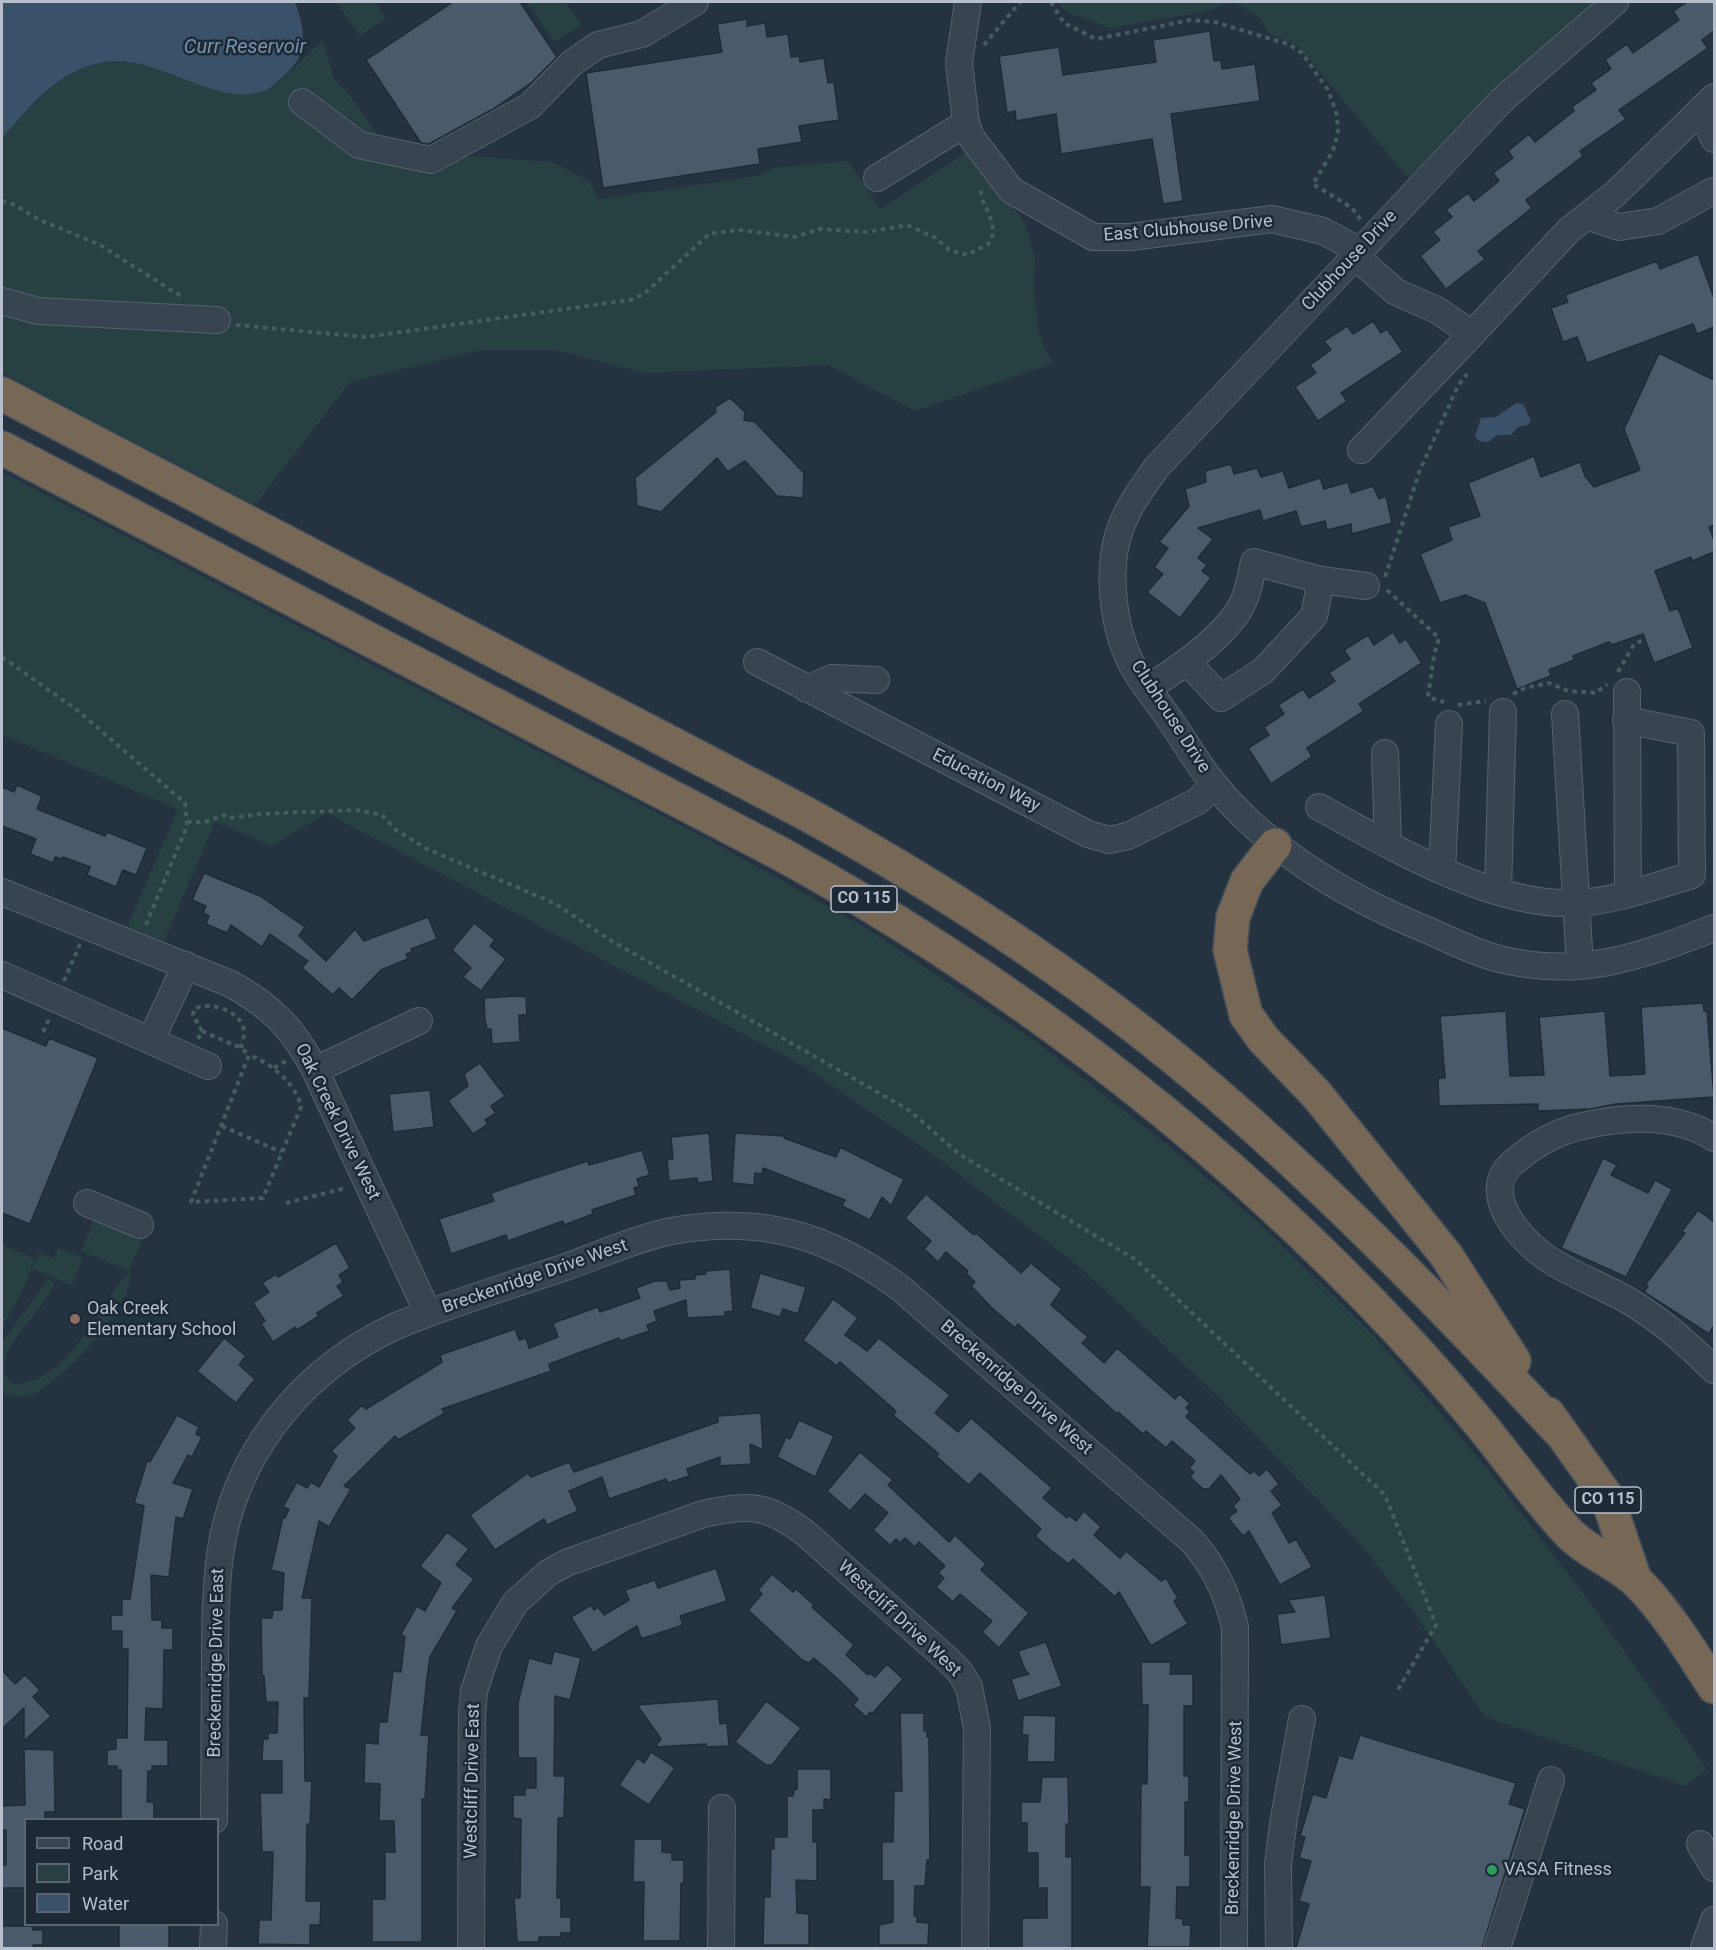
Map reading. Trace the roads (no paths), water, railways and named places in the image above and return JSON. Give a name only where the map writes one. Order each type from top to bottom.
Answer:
[{"type":"highway","name":"CO 115","points":[[2,394],[804,812],[891,860],[1000,932],[1131,1024],[1217,1094],[1308,1175],[1408,1272],[1559,1431],[1607,1497],[1635,1580]]},
{"type":"highway","name":"CO 115","points":[[2,448],[781,854],[866,901],[973,971],[1102,1062],[1186,1131],[1276,1210],[1374,1305],[1474,1416],[1570,1533],[1635,1580],[1683,1639],[1714,1687]]},
{"type":"highway","points":[[1275,845],[1247,881],[1233,917],[1230,950],[1246,1015],[1264,1040],[1317,1095],[1446,1255],[1559,1431]]},
{"type":"street","points":[[302,102],[359,145],[431,160],[530,106],[572,63],[598,45],[642,34],[695,2]]},
{"type":"street","name":"East Clubhouse Drive","points":[[968,2],[959,63],[966,123],[971,136],[1011,190],[1093,237],[1131,237],[1272,219],[1323,231],[1363,248],[1396,292],[1437,310],[1472,334]]},
{"type":"street","name":"Clubhouse Drive","points":[[1615,2],[1502,100],[1156,468],[1134,499],[1120,529],[1113,564],[1112,598],[1134,668],[1214,784],[1275,845],[1309,871],[1405,921],[1496,958],[1549,966],[1597,966],[1645,954],[1714,928]]},
{"type":"street","points":[[1708,103],[1714,139]]},
{"type":"street","points":[[1362,450],[1569,230],[1615,194],[1708,103]]},
{"type":"street","points":[[877,178],[966,123]]},
{"type":"street","points":[[1587,216],[1619,227],[1658,221],[1714,190]]},
{"type":"street","points":[[2,301],[38,311],[217,320]]},
{"type":"street","points":[[1148,688],[1187,662],[1235,615],[1248,590],[1254,562],[1321,580],[1366,586]]},
{"type":"street","points":[[1187,662],[1221,698],[1263,671],[1314,616],[1321,580]]},
{"type":"street","name":"Education Way","points":[[757,663],[1088,834],[1109,840],[1128,836],[1198,801],[1214,784]]},
{"type":"street","points":[[807,689],[832,678],[876,680]]},
{"type":"street","points":[[1617,683],[1626,720],[1628,894]]},
{"type":"street","points":[[1498,890],[1502,702]]},
{"type":"street","points":[[1442,870],[1450,710]]},
{"type":"street","points":[[1565,714],[1580,966]]},
{"type":"street","points":[[1319,807],[1442,870],[1526,901],[1577,903],[1628,894],[1692,875],[1691,733],[1626,720]]},
{"type":"street","points":[[1385,753],[1388,844]]},
{"type":"street","name":"Oak Creek Drive West","points":[[2,892],[136,948],[186,965],[231,984],[264,1004],[294,1035],[315,1070],[428,1313]]},
{"type":"street","points":[[152,1040],[186,965]]},
{"type":"street","points":[[2,975],[208,1066]]},
{"type":"street","points":[[315,1070],[419,1021]]},
{"type":"street","points":[[1714,1138],[1698,1128],[1679,1122],[1653,1119],[1609,1120],[1572,1128],[1551,1137],[1510,1164],[1503,1174],[1499,1187],[1500,1201],[1512,1224],[1533,1247],[1552,1262],[1634,1304],[1695,1350],[1714,1370]]},
{"type":"street","points":[[87,1203],[140,1225]]},
{"type":"street","name":"Breckenridge Drive West","points":[[428,1313],[670,1232],[704,1227],[781,1230],[815,1239],[847,1253],[899,1287],[1192,1541],[1218,1576],[1228,1600],[1235,1627],[1237,1660],[1234,1948]]},
{"type":"street","name":"Breckenridge Drive East","points":[[214,1818],[215,1605],[224,1534],[237,1492],[254,1456],[283,1410],[317,1375],[367,1339],[428,1313]]},
{"type":"street","name":"Westcliff Drive East","points":[[471,1948],[474,1691],[489,1646],[503,1621],[515,1603],[533,1584],[566,1563],[703,1514],[760,1507]]},
{"type":"street","name":"Westcliff Drive West","points":[[760,1507],[789,1521],[805,1533],[946,1658],[960,1672],[969,1687],[977,1728],[975,1948]]},
{"type":"street","points":[[1279,1948],[1278,1864],[1302,1719]]},
{"type":"street","points":[[1497,1948],[1551,1780]]},
{"type":"street","points":[[721,1948],[722,1808]]},
{"type":"street","points":[[1700,1844],[1714,1868]]},
{"type":"street","points":[[213,1948],[214,1926]]},
{"type":"water","name":"Curr Reservoir","points":[[2,2],[295,2],[301,21],[302,48],[294,65],[287,73],[269,88],[257,93],[239,94],[221,91],[144,65],[106,62],[89,66],[60,80],[24,113],[2,138]]},
{"type":"water","points":[[1516,403],[1523,404],[1531,421],[1528,425],[1518,427],[1511,435],[1497,435],[1488,442],[1479,441],[1475,436],[1481,418],[1496,417]]},
{"type":"place","name":"Oak Creek Elementary School","points":[[75,1319]]},
{"type":"place","name":"VASA Fitness","points":[[1492,1870]]}]
